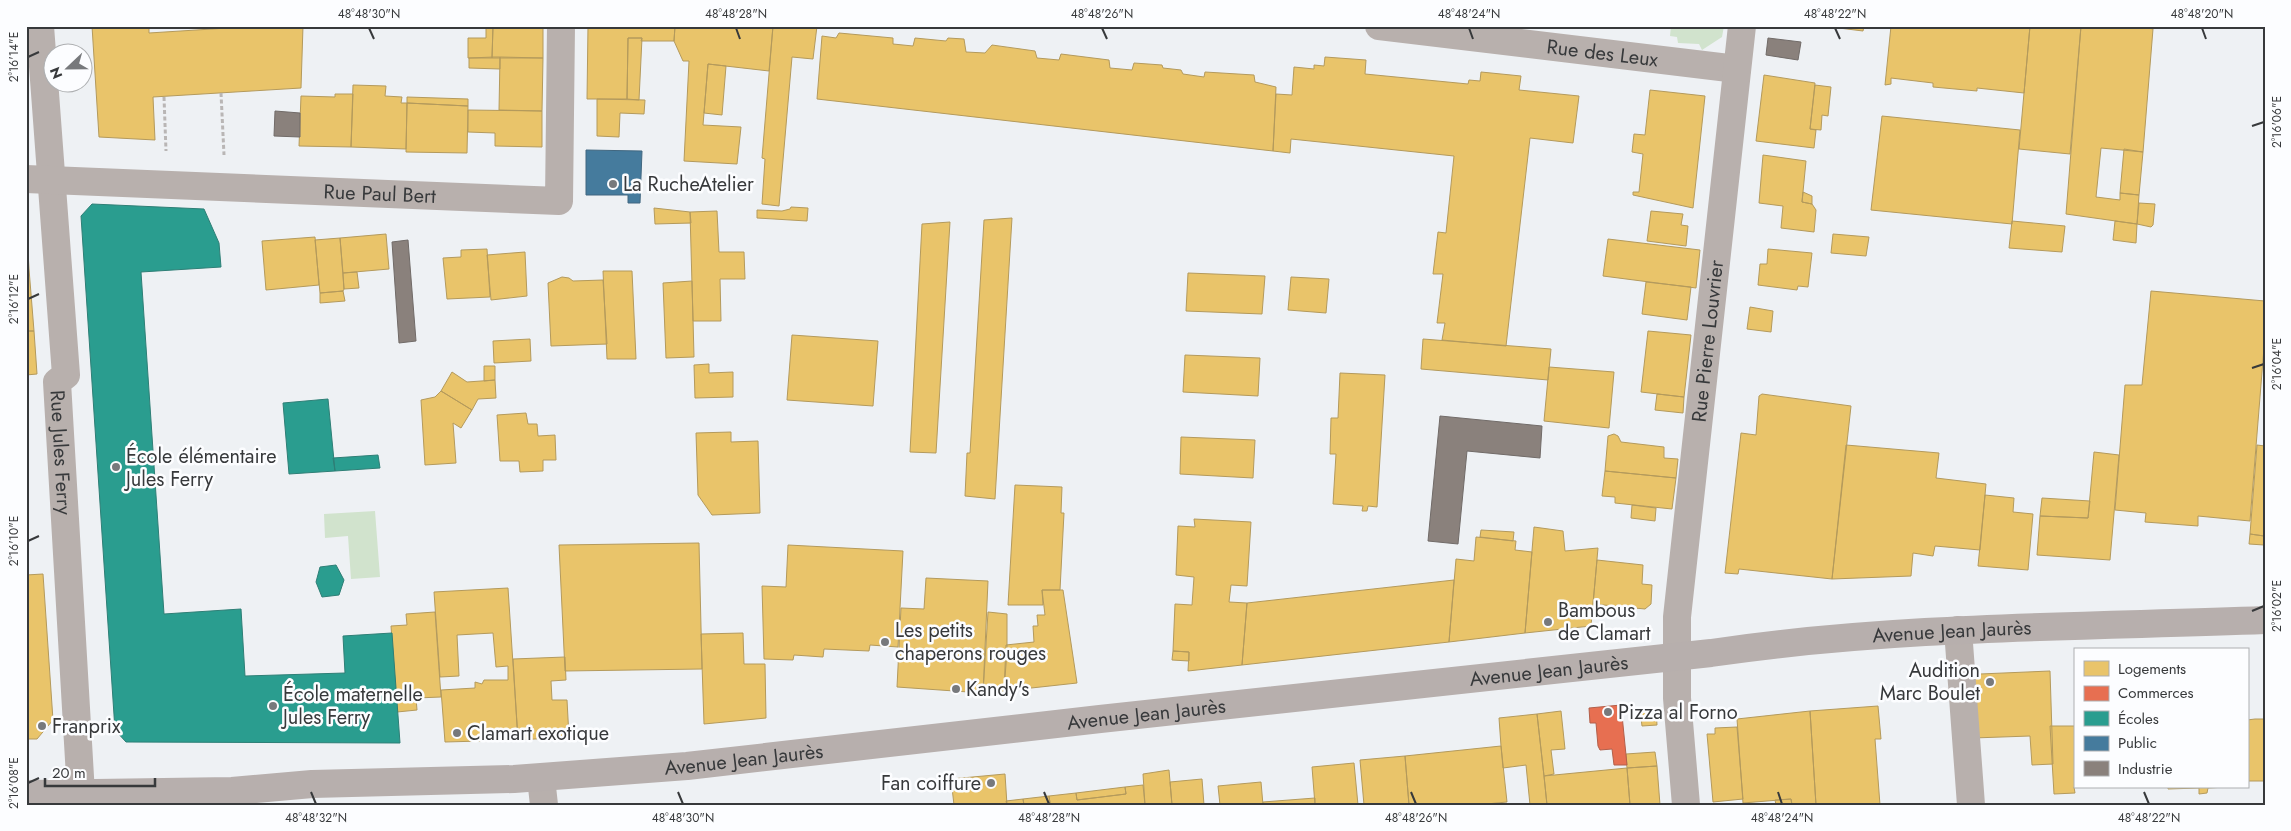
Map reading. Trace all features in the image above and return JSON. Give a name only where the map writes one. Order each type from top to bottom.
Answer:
[{"type":"street","name":"Rue Jules Ferry","points":[[40,26],[39,180],[66,375],[57,382],[81,794]]},
{"type":"street","name":"Rue Paul Bert","points":[[39,180],[559,201],[561,26]]},
{"type":"street","name":"Rue des Leux","points":[[1379,26],[1737,69]]},
{"type":"street","name":"Rue Pierre Louvrier","points":[[1686,805],[1677,698],[1677,617],[1742,26]]},
{"type":"street","name":"Avenue Jean Jaurès","points":[[26,794],[232,791],[312,784],[541,778],[688,766],[1100,718],[1676,657],[1770,644],[1958,630],[2265,620]]},
{"type":"street","points":[[1958,630],[1970,805]]},
{"type":"street","points":[[541,778],[544,805]]},
{"type":"path","points":[[221,93],[225,164]]},
{"type":"path","points":[[164,97],[166,153]]},
{"type":"green space","points":[[1671,26],[1724,26],[1722,37],[1702,50],[1699,44],[1678,43],[1677,37],[1670,36]]},
{"type":"green space","points":[[375,511],[380,577],[351,579],[348,536],[325,538],[324,514]]},
{"type":"building: Logements","points":[[92,26],[149,26],[149,33],[259,26],[303,26],[301,88],[153,97],[155,140],[99,137]]},
{"type":"building: Logements","points":[[486,26],[493,26],[492,58],[468,58],[468,38],[486,38]]},
{"type":"building: Logements","points":[[493,26],[543,26],[543,58],[492,58]]},
{"type":"building: Logements","points":[[588,26],[675,26],[674,41],[641,41],[642,38],[628,38],[627,99],[587,99]]},
{"type":"building: Logements","points":[[675,26],[773,26],[769,71],[708,64],[703,125],[741,127],[737,164],[684,161],[689,61],[683,61],[674,41]]},
{"type":"building: Logements","points":[[773,26],[817,26],[813,59],[792,57],[779,206],[762,204],[765,159],[762,158]]},
{"type":"building: Logements","points":[[1831,26],[1864,26],[1863,31],[1831,27]]},
{"type":"building: Logements","points":[[1891,26],[2030,26],[2024,93],[1977,88],[1977,91],[1933,87],[1933,83],[1891,78],[1891,84],[1885,85]]},
{"type":"building: Logements","points":[[2030,26],[2081,26],[2070,154],[2019,149]]},
{"type":"building: Logements","points":[[2081,26],[2140,26],[2153,29],[2143,152],[2101,148],[2096,197],[2120,200],[2120,193],[2139,195],[2137,224],[2066,214]]},
{"type":"building: Logements","points":[[839,33],[893,38],[893,44],[913,46],[915,38],[946,41],[948,38],[964,39],[966,52],[985,53],[992,45],[1035,51],[1037,58],[1059,60],[1061,54],[1109,60],[1110,68],[1132,70],[1134,63],[1162,65],[1163,68],[1181,70],[1183,74],[1204,77],[1205,72],[1254,75],[1255,82],[1276,87],[1273,151],[817,99],[822,36],[836,38]]},
{"type":"building: Logements","points":[[628,38],[642,38],[639,100],[627,99]]},
{"type":"building: Logements","points":[[500,57],[500,69],[469,68],[469,58]]},
{"type":"building: Logements","points":[[500,57],[543,58],[542,111],[499,110]]},
{"type":"building: Logements","points":[[1325,57],[1366,60],[1365,74],[1468,84],[1469,80],[1480,81],[1481,72],[1521,76],[1519,90],[1579,96],[1573,143],[1530,138],[1506,346],[1442,340],[1445,323],[1437,323],[1443,274],[1433,274],[1438,232],[1446,233],[1454,156],[1291,139],[1290,153],[1273,151],[1276,94],[1292,95],[1294,67],[1314,69],[1314,65],[1324,66]]},
{"type":"building: Logements","points":[[708,64],[726,66],[722,115],[704,113]]},
{"type":"building: Logements","points":[[1764,75],[1815,83],[1810,129],[1816,130],[1814,148],[1756,141]]},
{"type":"building: Logements","points":[[353,85],[386,86],[385,96],[402,97],[401,103],[407,103],[406,149],[351,147]]},
{"type":"building: Logements","points":[[1815,85],[1831,87],[1828,116],[1822,115],[1821,130],[1810,129]]},
{"type":"building: Logements","points":[[1650,90],[1705,96],[1693,208],[1633,195],[1633,192],[1639,192],[1643,154],[1632,152],[1634,134],[1645,135]]},
{"type":"building: Logements","points":[[335,94],[353,94],[351,147],[299,146],[301,96],[335,97]]},
{"type":"building: Logements","points":[[407,97],[468,99],[468,106],[407,103]]},
{"type":"building: Logements","points":[[597,99],[645,100],[644,114],[620,113],[619,137],[597,136]]},
{"type":"building: Logements","points":[[407,103],[468,106],[467,153],[406,152]]},
{"type":"building: Logements","points":[[468,110],[542,111],[542,147],[495,146],[495,133],[468,132]]},
{"type":"building: Logements","points":[[1882,116],[2020,130],[2012,224],[1871,210]]},
{"type":"building: Logements","points":[[2124,149],[2143,152],[2139,195],[2120,193]]},
{"type":"building: Logements","points":[[1763,155],[1806,161],[1802,202],[1812,204],[1816,210],[1814,232],[1781,228],[1783,206],[1759,203]]},
{"type":"building: Logements","points":[[1803,192],[1812,196],[1812,204],[1802,202]]},
{"type":"building: Logements","points":[[2139,203],[2155,204],[2153,225],[2151,227],[2137,224]]},
{"type":"building: Logements","points":[[791,207],[808,208],[807,221],[757,218],[757,210],[782,211]]},
{"type":"building: Logements","points":[[654,208],[690,212],[691,223],[655,224]]},
{"type":"building: Logements","points":[[717,211],[719,252],[744,252],[745,279],[720,279],[721,321],[693,321],[690,212]]},
{"type":"building: Logements","points":[[1651,211],[1683,214],[1681,225],[1688,226],[1686,246],[1647,241]]},
{"type":"building: Logements","points":[[26,218],[29,269],[26,269]]},
{"type":"building: Logements","points":[[1012,218],[995,499],[965,496],[967,453],[970,453],[984,220]]},
{"type":"building: Logements","points":[[2012,221],[2065,226],[2062,252],[2009,248]]},
{"type":"building: Logements","points":[[2115,221],[2137,224],[2136,243],[2113,240]]},
{"type":"building: Logements","points":[[950,222],[936,453],[910,452],[922,224]]},
{"type":"building: Logements","points":[[386,234],[389,269],[343,273],[340,238]]},
{"type":"building: Logements","points":[[1833,234],[1869,237],[1866,256],[1831,253]]},
{"type":"building: Logements","points":[[315,237],[319,285],[266,290],[262,241]]},
{"type":"building: Logements","points":[[340,238],[344,289],[343,291],[320,293],[315,240]]},
{"type":"building: Logements","points":[[1608,239],[1700,250],[1696,288],[1603,276]]},
{"type":"building: Logements","points":[[487,249],[490,297],[447,299],[443,258],[461,257],[461,250]]},
{"type":"building: Logements","points":[[1768,249],[1812,253],[1808,287],[1798,286],[1797,290],[1758,285],[1760,264],[1767,264]]},
{"type":"building: Logements","points":[[525,252],[527,296],[491,300],[487,255]]},
{"type":"building: Logements","points":[[26,269],[29,269],[34,331],[26,331]]},
{"type":"building: Logements","points":[[603,271],[632,271],[636,359],[607,359]]},
{"type":"building: Logements","points":[[357,272],[359,288],[344,289],[343,273]]},
{"type":"building: Logements","points":[[1188,273],[1265,276],[1262,314],[1186,311]]},
{"type":"building: Logements","points":[[562,277],[573,281],[603,280],[607,344],[551,346],[548,283]]},
{"type":"building: Logements","points":[[1291,277],[1329,279],[1326,313],[1288,310]]},
{"type":"building: Logements","points":[[692,281],[694,357],[666,358],[663,283]]},
{"type":"building: Logements","points":[[1646,282],[1691,287],[1687,320],[1642,314]]},
{"type":"building: Logements","points":[[343,291],[345,301],[320,303],[320,293]]},
{"type":"building: Logements","points":[[2151,291],[2265,301],[2265,335],[2250,521],[2198,516],[2198,526],[2145,522],[2146,513],[2115,510],[2125,385],[2142,385]]},
{"type":"building: Logements","points":[[1750,307],[1773,311],[1771,332],[1747,329]]},
{"type":"building: Logements","points":[[26,331],[34,331],[37,374],[26,375]]},
{"type":"building: Logements","points":[[1648,331],[1691,335],[1684,397],[1641,392]]},
{"type":"building: Logements","points":[[792,335],[878,341],[873,406],[787,400]]},
{"type":"building: Logements","points":[[530,339],[531,361],[494,363],[493,341]]},
{"type":"building: Logements","points":[[1423,339],[1551,349],[1548,380],[1421,369]]},
{"type":"building: Logements","points":[[1185,355],[1260,358],[1258,396],[1183,392]]},
{"type":"building: Logements","points":[[709,364],[709,373],[733,372],[733,397],[695,398],[694,365]]},
{"type":"building: Logements","points":[[484,366],[495,366],[495,380],[484,381]]},
{"type":"building: Logements","points":[[1549,367],[1614,372],[1609,428],[1544,421]]},
{"type":"building: Logements","points":[[452,372],[467,382],[495,380],[496,398],[478,399],[472,410],[441,391]]},
{"type":"building: Logements","points":[[1340,373],[1385,375],[1377,507],[1368,506],[1367,511],[1362,511],[1363,506],[1333,504],[1336,454],[1330,454],[1331,418],[1338,418]]},
{"type":"building: Logements","points":[[441,391],[472,410],[461,428],[453,423],[456,463],[425,465],[421,400],[435,397]]},
{"type":"building: Logements","points":[[1657,394],[1684,397],[1683,413],[1655,410]]},
{"type":"building: Logements","points":[[1762,394],[1851,406],[1832,579],[1739,569],[1738,574],[1725,573],[1741,433],[1756,435],[1759,396]]},
{"type":"building: Logements","points":[[526,413],[528,424],[537,424],[538,436],[555,435],[556,460],[543,460],[543,471],[520,472],[519,461],[500,461],[497,415]]},
{"type":"building: Logements","points":[[731,432],[731,442],[758,441],[760,513],[712,515],[698,495],[696,433]]},
{"type":"building: Logements","points":[[1614,434],[1618,436],[1621,442],[1664,447],[1664,458],[1678,459],[1676,478],[1605,471],[1608,436]]},
{"type":"building: Logements","points":[[1181,437],[1255,440],[1253,478],[1180,474]]},
{"type":"building: Logements","points":[[1846,445],[1939,453],[1936,478],[1986,484],[1980,550],[1935,546],[1933,556],[1913,553],[1911,576],[1832,579]]},
{"type":"building: Logements","points":[[2257,445],[2265,446],[2265,545],[2264,536],[2250,534]]},
{"type":"building: Logements","points":[[2094,452],[2119,455],[2110,560],[2037,555],[2040,516],[2088,518]]},
{"type":"building: Logements","points":[[1605,471],[1676,478],[1672,509],[1615,503],[1615,497],[1602,496]]},
{"type":"building: Logements","points":[[1015,485],[1062,487],[1061,513],[1064,513],[1060,590],[1042,590],[1043,605],[1008,605]]},
{"type":"building: Logements","points":[[1985,495],[2014,498],[2013,512],[2033,514],[2028,570],[1978,566]]},
{"type":"building: Logements","points":[[2042,498],[2090,501],[2088,518],[2040,516]]},
{"type":"building: Logements","points":[[1632,505],[1656,508],[1655,521],[1631,518]]},
{"type":"building: Logements","points":[[1194,519],[1251,522],[1247,586],[1231,585],[1229,602],[1247,603],[1242,665],[1188,671],[1189,652],[1173,651],[1175,604],[1192,605],[1194,577],[1176,575],[1178,526],[1195,527]]},
{"type":"building: Logements","points":[[1534,527],[1563,531],[1565,551],[1598,548],[1591,626],[1525,633]]},
{"type":"building: Logements","points":[[1481,530],[1514,532],[1513,541],[1480,537]]},
{"type":"building: Logements","points":[[2250,534],[2264,536],[2264,545],[2249,544]]},
{"type":"building: Logements","points":[[1476,537],[1516,541],[1515,550],[1532,552],[1525,633],[1449,642],[1456,559],[1474,561]]},
{"type":"building: Logements","points":[[699,543],[702,669],[565,671],[559,545]]},
{"type":"building: Logements","points":[[788,545],[903,551],[898,647],[870,645],[869,651],[824,649],[823,657],[794,655],[793,660],[764,659],[762,586],[786,587]]},
{"type":"building: Logements","points":[[1597,560],[1643,565],[1642,584],[1652,585],[1651,604],[1645,609],[1593,604]]},
{"type":"building: Logements","points":[[43,574],[53,720],[37,739],[26,739],[26,575]]},
{"type":"building: Logements","points":[[926,578],[988,581],[983,693],[897,687],[901,608],[924,609]]},
{"type":"building: Logements","points":[[1454,580],[1449,642],[1242,665],[1247,603]]},
{"type":"building: Logements","points":[[508,588],[518,740],[445,742],[441,690],[475,688],[475,682],[482,684],[484,680],[508,680],[508,666],[496,667],[493,633],[457,635],[459,676],[440,677],[434,592]]},
{"type":"building: Logements","points":[[1042,590],[1063,590],[1077,683],[1004,691],[1006,645],[1034,642],[1033,626],[1038,626],[1037,615],[1045,615]]},
{"type":"building: Logements","points":[[435,612],[441,697],[416,698],[417,710],[397,712],[391,626],[407,625],[406,614]]},
{"type":"building: Logements","points":[[988,612],[1007,614],[1007,651],[1004,691],[983,693]]},
{"type":"building: Logements","points":[[743,633],[744,664],[765,664],[766,718],[704,724],[701,634]]},
{"type":"building: Logements","points":[[1173,651],[1189,652],[1189,661],[1172,660]]},
{"type":"building: Logements","points":[[565,657],[566,680],[551,681],[552,700],[567,700],[569,737],[518,740],[513,659]]},
{"type":"building: Logements","points":[[2050,671],[2053,764],[2032,765],[2030,736],[1973,738],[1970,686],[1980,674]]},
{"type":"building: Logements","points":[[1878,706],[1881,739],[1875,739],[1880,805],[1816,805],[1810,711]]},
{"type":"building: Logements","points":[[1656,708],[1657,725],[1642,726],[1640,710]]},
{"type":"building: Logements","points":[[1561,711],[1565,749],[1551,750],[1554,774],[1544,776],[1537,714]]},
{"type":"building: Logements","points":[[1810,711],[1816,805],[1792,805],[1791,799],[1743,803],[1737,719]]},
{"type":"building: Logements","points":[[1537,714],[1547,805],[1530,805],[1526,765],[1503,768],[1499,718]]},
{"type":"building: Logements","points":[[2265,719],[2265,781],[2248,781],[2248,720]]},
{"type":"building: Logements","points":[[2050,726],[2074,726],[2075,793],[2054,794]]},
{"type":"building: Logements","points":[[1737,727],[1743,799],[1713,802],[1707,734],[1715,734],[1715,728]]},
{"type":"building: Logements","points":[[1501,746],[1507,802],[1476,805],[1409,805],[1405,756]]},
{"type":"building: Logements","points":[[1655,752],[1657,766],[1627,768],[1626,754]]},
{"type":"building: Logements","points":[[1405,756],[1409,805],[1364,805],[1360,760]]},
{"type":"building: Logements","points":[[1354,763],[1358,805],[1315,805],[1312,767]]},
{"type":"building: Logements","points":[[1657,766],[1660,805],[1630,805],[1627,768]]},
{"type":"building: Logements","points":[[1627,768],[1630,805],[1547,805],[1544,776]]},
{"type":"building: Logements","points":[[1169,770],[1172,805],[1145,805],[1143,774]]},
{"type":"building: Logements","points":[[1005,774],[1007,805],[954,805],[951,779]]},
{"type":"building: Logements","points":[[1202,779],[1204,805],[1172,805],[1170,782]]},
{"type":"building: Logements","points":[[1261,782],[1263,805],[1220,805],[1218,786]]},
{"type":"building: Logements","points":[[1143,785],[1145,805],[1035,805],[1050,803],[1049,796],[1076,793],[1077,800],[1126,794],[1125,787]]},
{"type":"building: Logements","points":[[1125,787],[1126,794],[1077,800],[1076,793]]},
{"type":"building: Logements","points":[[2199,788],[2208,788],[2207,793],[2199,794]]},
{"type":"building: Logements","points":[[1049,796],[1050,803],[1024,805],[1023,799]]},
{"type":"building: Logements","points":[[1315,798],[1315,805],[1263,805],[1263,802]]},
{"type":"building: Logements","points":[[1023,799],[1024,805],[1007,805],[1006,801]]},
{"type":"building: Logements","points":[[1791,799],[1792,805],[1776,805],[1775,800]]},
{"type":"building: Commerces","points":[[1621,705],[1627,765],[1614,765],[1612,749],[1600,750],[1598,746],[1596,723],[1590,723],[1589,708]]},
{"type":"building: Écoles","points":[[92,204],[204,209],[219,243],[221,267],[141,272],[164,614],[241,609],[245,676],[345,673],[343,636],[392,633],[400,743],[126,742],[115,730],[81,216]]},
{"type":"building: Écoles","points":[[328,399],[335,471],[289,474],[283,403]]},
{"type":"building: Écoles","points":[[378,455],[380,468],[335,471],[333,458]]},
{"type":"building: Écoles","points":[[336,565],[344,580],[339,595],[322,597],[316,582],[320,567]]},
{"type":"building: Public","name":"La RucheAtelier","points":[[586,150],[642,151],[640,203],[628,203],[628,195],[586,195]]},
{"type":"building: Industrie","points":[[1768,38],[1801,42],[1798,60],[1766,55]]},
{"type":"building: Industrie","points":[[275,111],[300,113],[300,137],[274,136]]},
{"type":"building: Industrie","points":[[408,240],[416,341],[399,343],[392,242]]},
{"type":"building: Industrie","points":[[1440,416],[1542,426],[1540,458],[1467,451],[1458,544],[1428,541]]},
{"type":"place","name":"La RucheAtelier","points":[[613,184]]},
{"type":"place","name":"École élémentaire Jules Ferry","points":[[116,467]]},
{"type":"place","name":"Bambous de Clamart","points":[[1548,622]]},
{"type":"place","name":"Les petits chaperons rouges","points":[[885,642]]},
{"type":"place","name":"Audition Marc Boulet","points":[[1990,682]]},
{"type":"place","name":"Kandy's","points":[[956,689]]},
{"type":"place","name":"École maternelle Jules Ferry","points":[[273,706]]},
{"type":"place","name":"Pizza al Forno","points":[[1608,712]]},
{"type":"place","name":"Franprix","points":[[42,726]]},
{"type":"place","name":"Clamart exotique","points":[[457,733]]},
{"type":"place","name":"Fan coiffure","points":[[991,783]]}]
